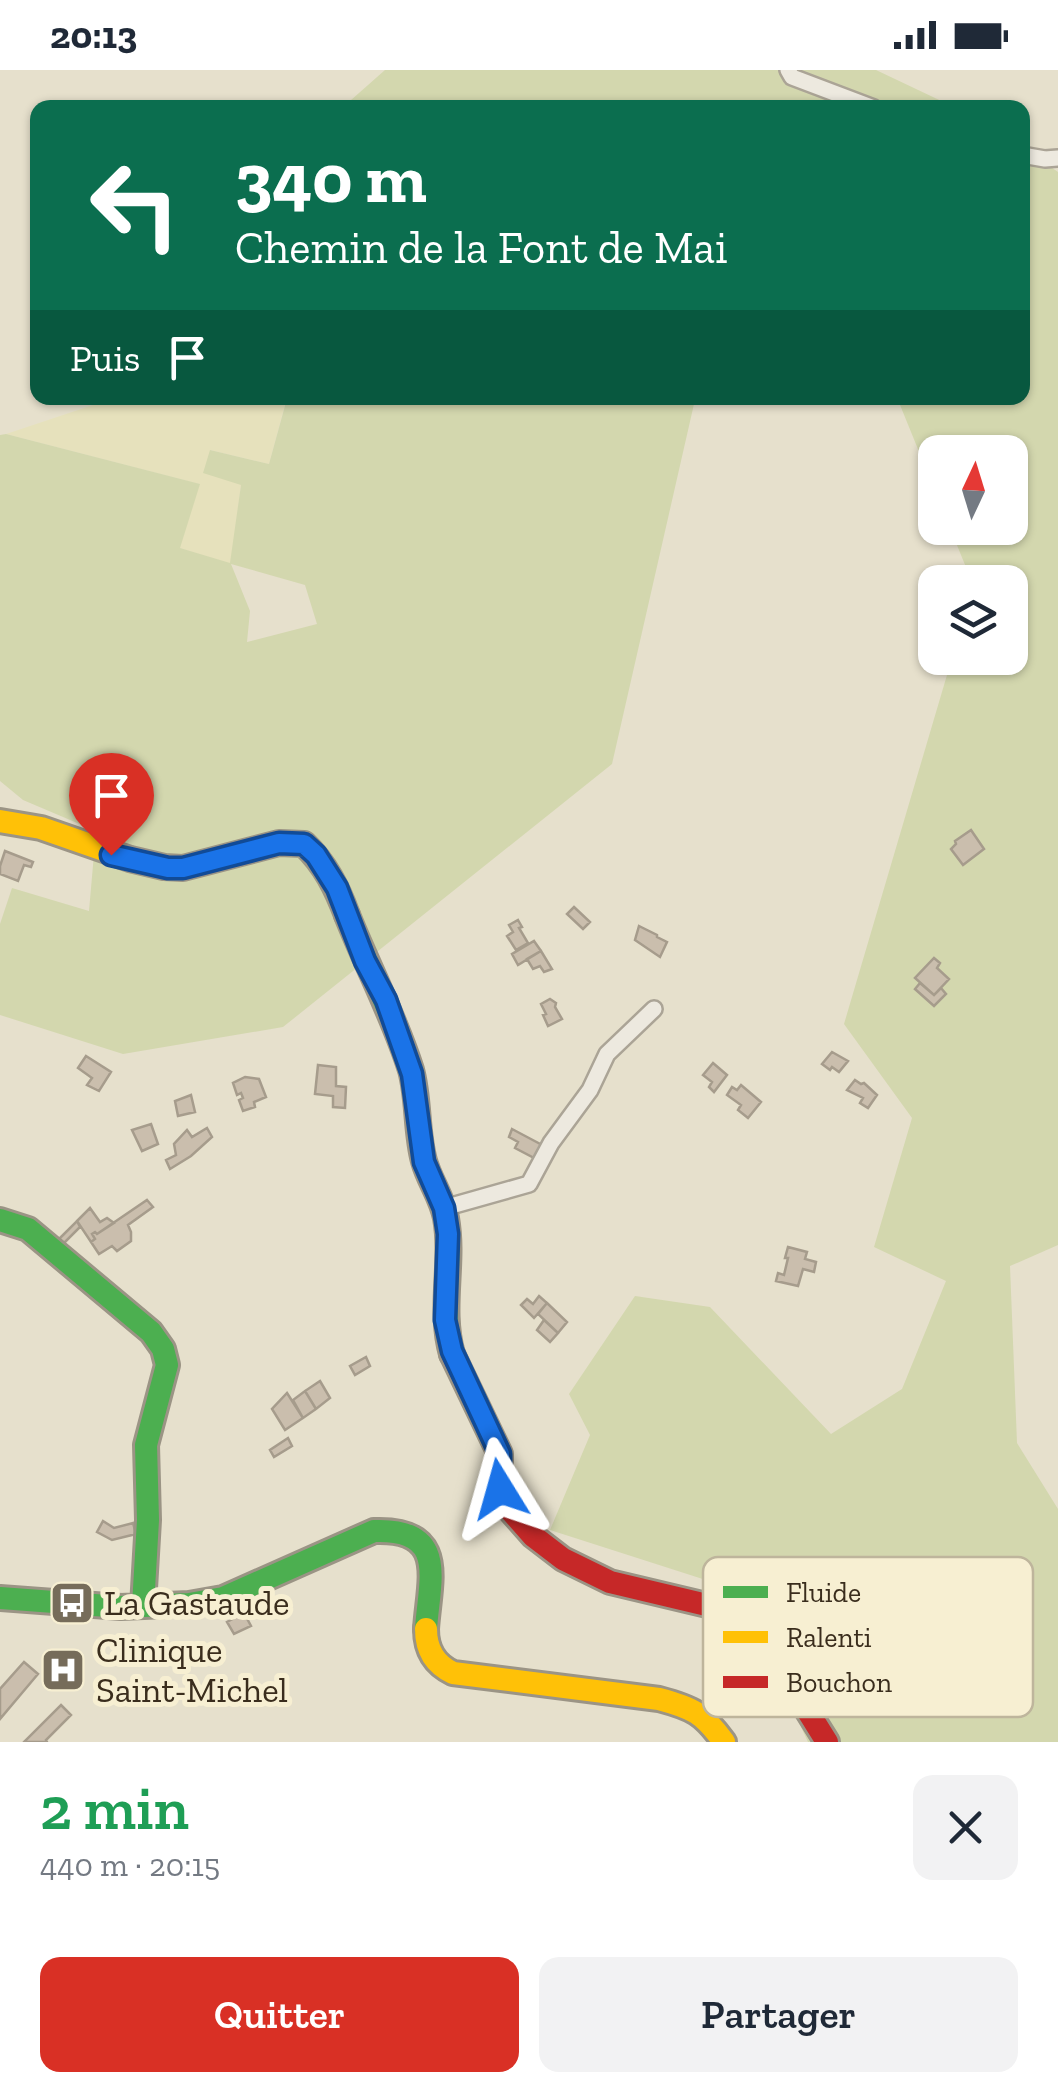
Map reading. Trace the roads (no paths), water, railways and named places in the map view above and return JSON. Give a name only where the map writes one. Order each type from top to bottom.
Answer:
[{"type":"street","points":[[788,70],[792,76],[854,100]]},
{"type":"street","points":[[1030,157],[1058,158]]},
{"type":"street","points":[[0,821],[46,829],[111,855],[168,868],[183,868],[279,843],[304,844],[316,855],[337,888],[365,961],[386,1000],[412,1074],[424,1162],[444,1208],[448,1234],[445,1320],[452,1351],[500,1454],[503,1502],[533,1536],[563,1559],[610,1582],[703,1604]]},
{"type":"street","points":[[444,1208],[529,1184],[550,1143],[590,1090],[607,1054],[654,1009]]},
{"type":"street","points":[[0,1220],[28,1229],[150,1332],[163,1349],[168,1365],[146,1444],[144,1606]]},
{"type":"street","points":[[0,1598],[121,1607],[189,1604],[223,1598],[374,1531],[393,1530],[409,1534],[432,1561],[434,1582],[426,1632],[428,1651],[440,1666],[482,1678],[658,1699],[691,1708],[724,1742]]},
{"type":"street","points":[[812,1717],[828,1742]]},
{"type":"place","name":"La Gastaude","points":[[72,1603]]},
{"type":"place","name":"Clinique Saint-Michel","points":[[63,1670]]}]
